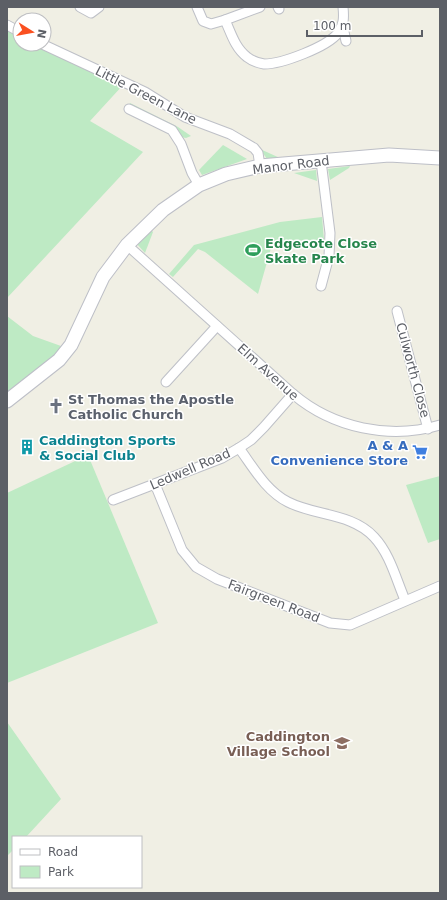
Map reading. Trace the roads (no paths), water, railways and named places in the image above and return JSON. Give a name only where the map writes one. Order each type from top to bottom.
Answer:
[{"type":"street","points":[[80,7],[91,17],[99,7]]},
{"type":"street","points":[[197,7],[203,21],[211,24],[260,7]]},
{"type":"street","points":[[225,20],[239,49],[247,57],[262,64],[282,60],[320,46],[333,38],[341,28],[344,21],[343,7]]},
{"type":"street","points":[[341,28],[344,32],[346,41]]},
{"type":"street","name":"Little Green Lane","points":[[52,49],[146,92],[185,117],[230,134],[254,148],[258,153],[260,166]]},
{"type":"street","points":[[129,109],[172,130],[181,144],[192,173],[199,185]]},
{"type":"street","name":"Manor Road","points":[[7,401],[59,360],[71,345],[103,277],[127,245],[163,210],[199,185],[226,174],[260,166],[400,154],[440,158]]},
{"type":"street","points":[[321,161],[330,233],[329,256],[321,286]]},
{"type":"street","name":"Elm Avenue","points":[[127,245],[293,394],[326,416],[356,426],[388,432],[428,429],[440,425]]},
{"type":"street","name":"Culworth Close","points":[[397,311],[428,429]]},
{"type":"street","points":[[166,382],[217,326]]},
{"type":"street","name":"Ledwell Road","points":[[113,500],[222,458],[239,448],[251,440],[264,427],[293,394]]},
{"type":"street","points":[[239,448],[269,488],[286,501],[302,508],[332,514],[357,525],[373,536],[384,549],[405,600]]},
{"type":"street","name":"Fairgreen Road","points":[[155,484],[182,550],[196,567],[217,579],[330,623],[350,625],[440,586]]},
{"type":"place","name":"Edgecote Close Skate Park","points":[[253,250]]},
{"type":"place","name":"St Thomas the Apostle Catholic Church","points":[[56,406]]},
{"type":"place","name":"Caddington Sports & Social Club","points":[[27,447]]},
{"type":"place","name":"A & A Convenience Store","points":[[420,452]]},
{"type":"place","name":"Caddington Village School","points":[[342,743]]}]
